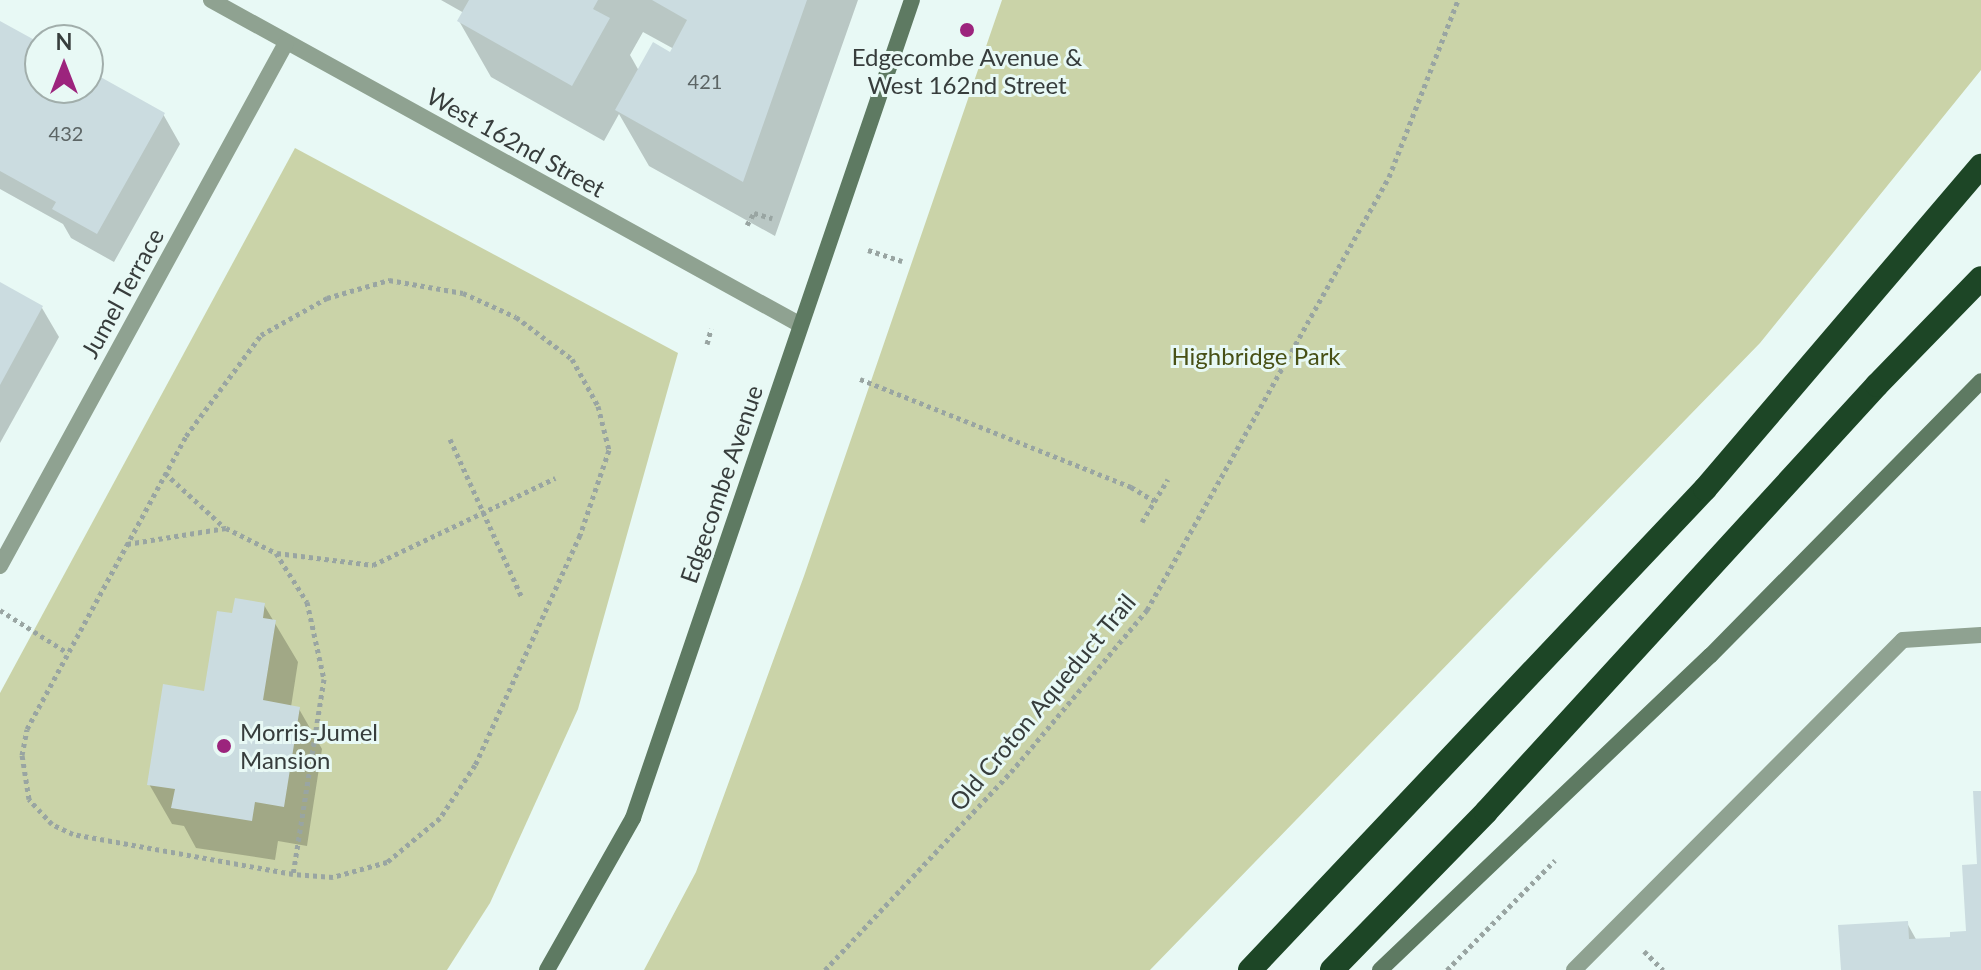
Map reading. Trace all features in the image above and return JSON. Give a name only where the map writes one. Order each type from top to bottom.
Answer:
[{"type":"highway","points":[[1250,970],[1705,489],[1981,166]]},
{"type":"highway","points":[[1332,970],[1486,812],[1829,437],[1981,278]]},
{"type":"street","name":"West 162nd Street","points":[[211,0],[799,324]]},
{"type":"street","name":"Edgecombe Avenue","points":[[547,970],[633,818],[912,0]]},
{"type":"street","name":"Jumel Terrace","points":[[0,566],[286,43]]},
{"type":"street","points":[[1380,970],[1710,656],[1981,381]]},
{"type":"street","points":[[1574,970],[1903,640],[1981,635]]},
{"type":"path","name":"Old Croton Aqueduct Trail","points":[[825,970],[1011,772],[1147,610],[1389,177],[1458,0]]},
{"type":"path","points":[[747,225],[754,213],[772,218]]},
{"type":"path","points":[[868,250],[902,261]]},
{"type":"path","points":[[389,280],[463,293],[516,317],[572,359],[598,406],[609,450],[580,535],[475,765],[440,818],[387,862],[333,877],[293,874],[73,834],[52,824],[29,799],[22,755],[27,729],[126,544],[186,436],[261,335],[327,298],[389,280]]},
{"type":"path","points":[[707,344],[711,329]]},
{"type":"path","points":[[860,379],[1131,487],[1154,501]]},
{"type":"path","points":[[450,439],[522,598]]},
{"type":"path","points":[[165,473],[226,528],[276,553],[373,565],[555,478]]},
{"type":"path","points":[[1142,522],[1168,479]]},
{"type":"path","points":[[126,544],[226,528]]},
{"type":"path","points":[[276,553],[307,602],[324,679],[293,874]]},
{"type":"path","points":[[0,610],[68,653]]},
{"type":"green space","name":"Highbridge Park","points":[[1002,0],[1981,0],[1981,70],[1760,343],[1150,970],[644,970],[696,872],[804,576]]},
{"type":"green space","points":[[295,148],[678,353],[578,709],[490,903],[447,970],[0,970],[0,693]]},
{"type":"building","points":[[469,0],[598,0],[593,9],[610,18],[572,86],[457,21]]},
{"type":"building","points":[[652,0],[807,0],[743,182],[615,110],[653,42],[670,52],[687,20]]},
{"type":"building","points":[[0,21],[24,34],[24,104],[104,104],[104,79],[165,113],[97,234],[52,209],[56,202],[0,171]]},
{"type":"building","points":[[0,282],[43,306],[0,385]]},
{"type":"building","name":"Morris-Jumel Mansion","points":[[235,598],[265,603],[263,618],[276,620],[263,700],[300,707],[284,807],[255,802],[252,821],[171,808],[175,789],[147,785],[163,684],[204,691],[217,611],[232,613]]},
{"type":"building","points":[[1973,791],[1981,791],[1981,970],[1841,970],[1838,925],[1908,921],[1909,939],[1950,937],[1950,932],[1966,931],[1962,865],[1977,864]]},
{"type":"place","name":"Edgecombe Avenue & West 162nd Street","points":[[967,30]]},
{"type":"place","name":"Morris-Jumel Mansion","points":[[224,746]]}]
